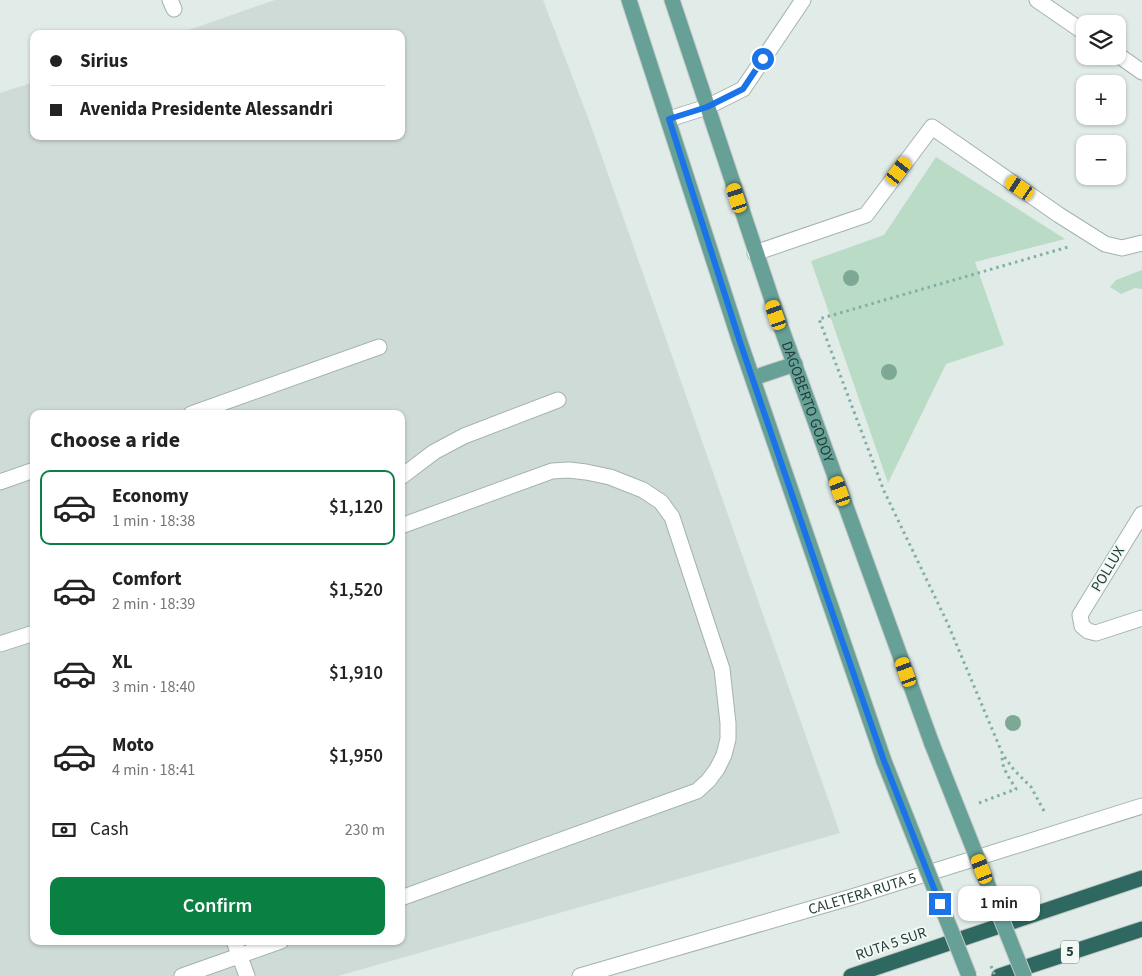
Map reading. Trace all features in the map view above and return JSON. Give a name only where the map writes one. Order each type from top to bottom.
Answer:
[{"type":"highway","name":"RUTA 5 SUR","points":[[850,976],[1142,878]]},
{"type":"highway","name":"5","points":[[999,976],[1142,929]]},
{"type":"main road","points":[[629,0],[753,378],[884,761],[969,976]]},
{"type":"main road","name":"DAGOBERTO GODOY","points":[[672,0],[755,253],[794,364],[932,744],[1024,976]]},
{"type":"main road","points":[[753,378],[794,364]]},
{"type":"street","points":[[669,119],[707,107],[743,89],[803,0]]},
{"type":"street","points":[[1037,0],[1076,27]]},
{"type":"street","points":[[1126,61],[1142,72]]},
{"type":"street","points":[[755,253],[866,215],[932,127],[1059,215],[1105,244],[1122,248],[1142,243]]},
{"type":"street","points":[[202,410],[380,347]]},
{"type":"street","points":[[405,474],[434,452],[464,436],[558,400]]},
{"type":"street","points":[[0,482],[30,471]]},
{"type":"street","points":[[405,525],[552,471],[586,472],[610,477],[653,495],[672,517],[722,669],[728,739],[724,755],[717,769],[697,791],[405,897]]},
{"type":"street","name":"POLLUX","points":[[1142,514],[1080,615],[1082,626],[1088,631],[1096,633],[1142,618]]},
{"type":"street","points":[[0,644],[30,634]]},
{"type":"street","name":"CALETERA RUTA 5","points":[[580,976],[843,900],[1142,806]]},
{"type":"street","points":[[235,945],[247,976]]},
{"type":"street","points":[[182,976],[271,945]]},
{"type":"path","points":[[1044,811],[1031,787],[1014,770],[1003,755],[947,622],[884,491],[820,319],[1096,238]]},
{"type":"path","points":[[978,804],[1016,790],[1002,764],[1003,755]]},
{"type":"shaded area","points":[[275,0],[543,0],[590,123],[840,833],[338,976],[0,976],[0,93],[30,83],[30,140],[405,140],[405,30],[189,30]]},
{"type":"green space","points":[[936,157],[1065,239],[975,262],[1004,345],[946,364],[888,483],[811,261],[884,235]]},
{"type":"green space","points":[[1142,270],[1142,289],[1135,288],[1121,294],[1110,287],[1116,280]]},
{"type":"route","points":[[763,59],[743,89],[707,107],[669,119],[740,342],[831,609],[884,761],[940,904]]}]
